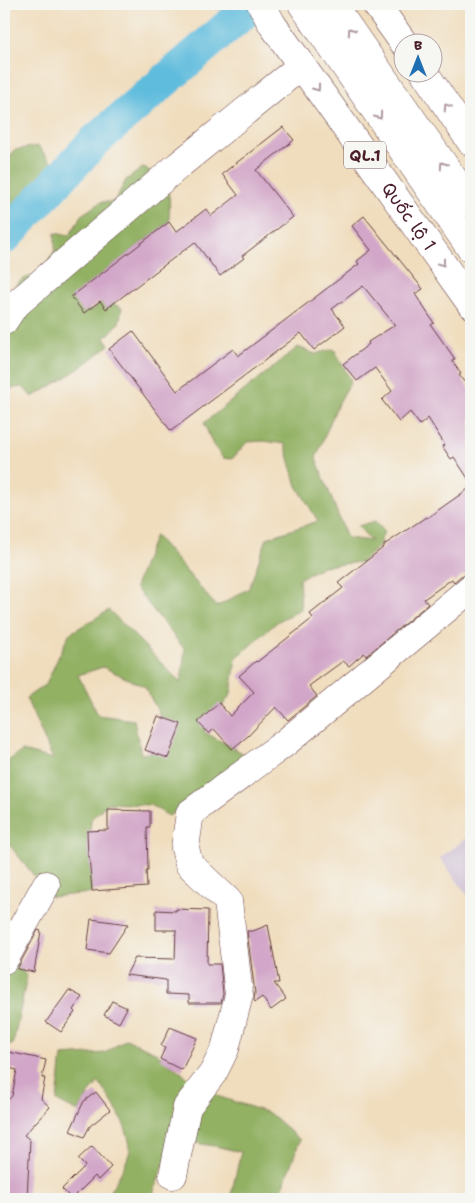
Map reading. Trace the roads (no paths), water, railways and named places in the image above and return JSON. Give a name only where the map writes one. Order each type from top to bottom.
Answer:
[{"type":"main road","name":"Quốc lộ 1","points":[[261,4],[272,24],[301,66],[471,304]]},
{"type":"main road","name":"Quốc lộ 1","points":[[302,4],[471,249]]},
{"type":"main road","points":[[332,4],[471,204]]},
{"type":"main road","points":[[376,4],[396,32]]},
{"type":"main road","points":[[4,321],[14,306],[179,165],[301,66]]},
{"type":"main road","points":[[431,82],[471,142]]},
{"type":"main road","points":[[173,1175],[187,1107],[213,1073],[225,1049],[239,995],[228,901],[189,864],[185,848],[190,813],[285,743],[471,588]]},
{"type":"main road","points":[[4,960],[46,885]]},
{"type":"waterway","points":[[4,238],[95,141],[248,9],[245,4]]}]
